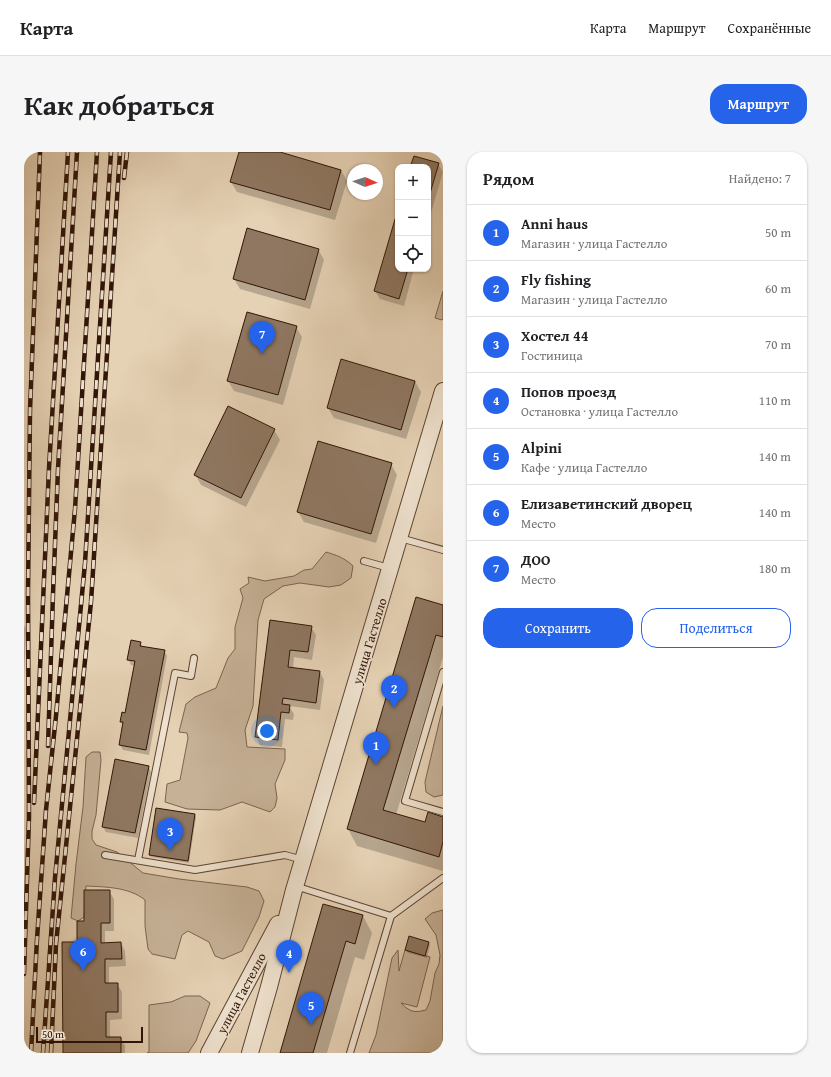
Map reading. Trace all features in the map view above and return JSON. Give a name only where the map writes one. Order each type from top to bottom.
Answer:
[{"type":"street","name":"улица Гастелло","points":[[250,1053],[269,987],[294,888],[443,391]]},
{"type":"street","name":"улица Гастелло","points":[[209,1053],[275,930],[294,888]]},
{"type":"lane","points":[[400,538],[443,550]]},
{"type":"lane","points":[[364,561],[390,569]]},
{"type":"lane","points":[[138,860],[174,673],[191,676],[194,658]]},
{"type":"lane","points":[[443,672],[405,801],[443,812]]},
{"type":"lane","points":[[105,855],[195,870],[285,856],[303,860]]},
{"type":"lane","points":[[350,1053],[391,916],[443,878]]},
{"type":"lane","points":[[294,888],[391,916]]},
{"type":"shaded area","points":[[443,291],[443,318],[442,320],[435,318]]},
{"type":"shaded area","points":[[326,552],[344,559],[353,566],[351,578],[341,585],[329,587],[300,583],[283,586],[264,599],[258,620],[253,706],[245,730],[247,747],[285,749],[285,760],[275,784],[277,798],[275,807],[270,812],[242,802],[220,810],[187,809],[165,802],[167,784],[180,780],[188,738],[187,733],[179,732],[186,704],[195,697],[216,688],[228,658],[235,649],[235,627],[243,598],[240,589],[249,583],[248,577],[265,581],[294,576],[304,570],[312,569]]},
{"type":"shaded area","points":[[443,706],[443,795],[434,797],[426,792],[425,782]]},
{"type":"shaded area","points":[[92,752],[100,752],[101,760],[96,815],[92,831],[92,839],[96,845],[117,852],[143,873],[247,887],[259,891],[264,901],[259,917],[242,951],[223,959],[215,956],[209,942],[188,931],[182,935],[175,959],[152,954],[148,949],[145,926],[145,900],[132,892],[117,888],[86,886],[84,917],[78,921],[71,918],[83,807],[86,757]]},
{"type":"shaded area","points":[[443,910],[443,1053],[369,1053],[376,1035],[392,958],[398,950],[399,971],[405,950],[430,957],[417,1007],[401,1003],[412,1011],[426,1010],[430,1001],[440,955],[436,935],[425,919],[432,913]]},
{"type":"shaded area","points":[[185,996],[200,996],[210,1003],[196,1041],[188,1053],[147,1053],[149,1052],[149,1005],[171,1002]]},
{"type":"building","points":[[239,152],[280,152],[341,170],[330,210],[230,182]]},
{"type":"building","points":[[414,156],[439,163],[431,190],[431,164],[411,164]]},
{"type":"building","points":[[395,219],[395,272],[407,272],[399,299],[374,291]]},
{"type":"building","points":[[247,228],[319,249],[305,300],[233,279]]},
{"type":"building","points":[[247,312],[297,326],[278,395],[227,381]]},
{"type":"building","points":[[341,359],[415,381],[401,430],[327,408]]},
{"type":"building","points":[[228,406],[275,429],[241,498],[194,475]]},
{"type":"building","points":[[318,441],[392,463],[371,534],[297,512]]},
{"type":"building","points":[[416,597],[443,605],[443,637],[436,635],[383,810],[425,822],[428,812],[443,817],[443,842],[439,857],[347,829]]},
{"type":"building","points":[[270,620],[312,626],[308,652],[290,650],[288,667],[320,671],[316,703],[283,698],[282,704],[290,705],[289,713],[281,712],[278,740],[255,737]]},
{"type":"building","points":[[131,640],[141,642],[140,646],[165,650],[146,750],[119,745],[123,722],[120,722],[122,712],[125,713],[135,661],[127,660]]},
{"type":"building","points":[[115,759],[149,766],[135,833],[102,827]]},
{"type":"building","points":[[156,808],[195,814],[188,861],[149,855]]},
{"type":"building","points":[[84,890],[110,890],[110,923],[101,923],[101,943],[121,942],[122,959],[105,959],[105,983],[118,983],[118,1012],[106,1012],[106,1037],[121,1037],[121,1053],[63,1053],[62,942],[77,942],[77,921],[84,921]]},
{"type":"building","points":[[323,904],[363,915],[355,944],[346,941],[313,1053],[280,1053]]},
{"type":"building","points":[[409,936],[429,942],[425,956],[405,950]]},
{"type":"railway","points":[[24,974],[29,817],[28,593],[30,411],[40,152]]},
{"type":"railway","points":[[34,803],[49,468],[68,152]]},
{"type":"railway","points":[[48,746],[58,469],[77,152]]},
{"type":"railway","points":[[31,1053],[46,810],[75,509],[97,152]]},
{"type":"railway","points":[[43,1053],[55,878],[85,563],[111,152]]},
{"type":"railway","points":[[51,1053],[56,944],[91,602],[120,152]]},
{"type":"railway","points":[[124,178],[127,152]]},
{"type":"place","name":"ДОО","points":[[262,354]]},
{"type":"place","name":"Fly fishing","points":[[394,708]]},
{"type":"place","name":"Anni haus","points":[[376,765]]},
{"type":"place","name":"Хостел 44","points":[[170,851]]},
{"type":"place","name":"Елизаветинский дворец","points":[[83,971]]},
{"type":"place","name":"Попов проезд","points":[[289,973]]},
{"type":"place","name":"Alpini","points":[[311,1025]]}]
